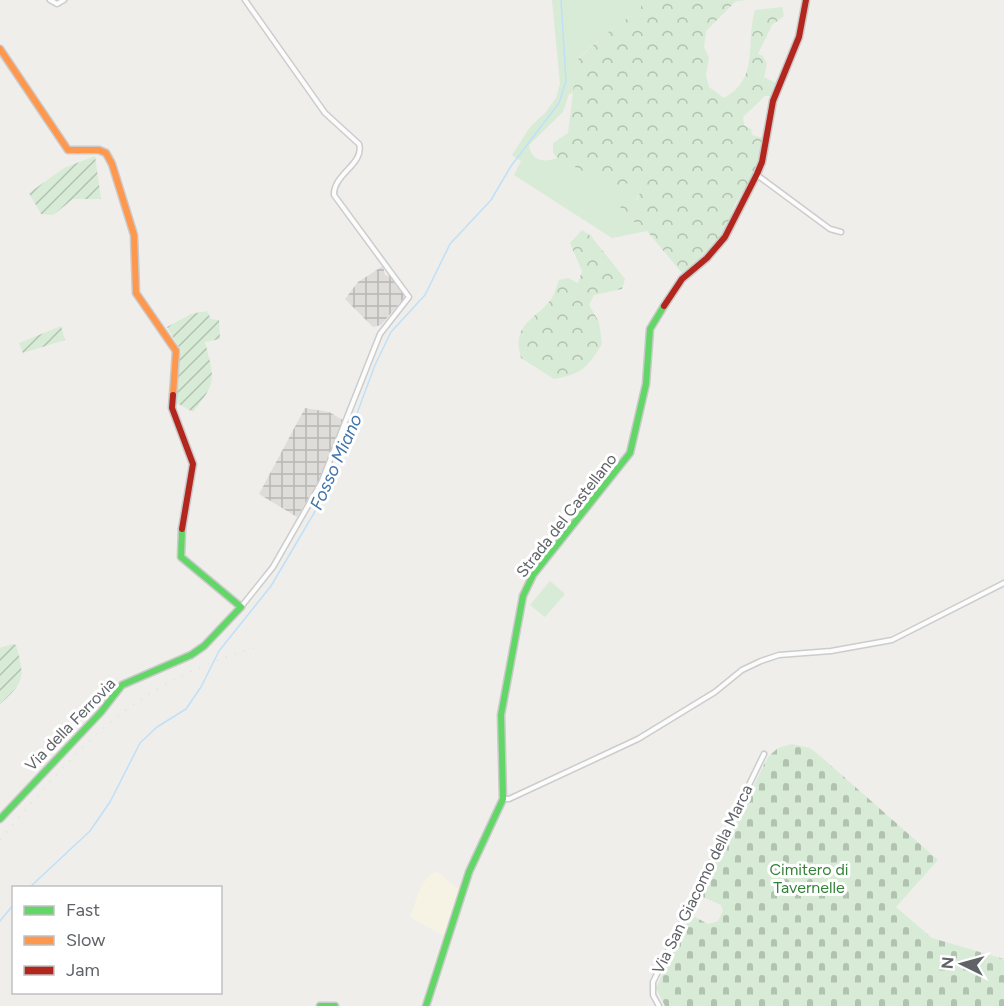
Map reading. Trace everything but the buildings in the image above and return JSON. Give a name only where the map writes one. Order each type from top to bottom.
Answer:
[{"type":"main road","name":"Strada del Castellano","points":[[426,1006],[469,872],[503,799],[502,706],[514,655],[520,609],[527,584],[590,501],[625,463],[636,435],[646,384],[647,346],[654,319],[682,279],[707,258],[725,237],[757,174],[762,162],[773,101],[797,44],[806,0]]},
{"type":"main road","points":[[0,49],[68,150],[99,150],[106,153],[112,164],[125,213],[134,235],[136,293],[176,351],[172,408],[193,464],[181,533],[181,557],[241,607]]},
{"type":"main road","name":"Via della Ferrovia","points":[[0,819],[101,712],[122,686],[191,655],[204,646],[241,607]]},
{"type":"main road","points":[[320,1006],[335,1006]]},
{"type":"street","points":[[50,0],[57,4],[64,0]]},
{"type":"street","points":[[241,607],[273,567],[321,483],[380,334],[409,297],[334,195],[337,180],[358,155],[359,144],[325,113],[245,0]]},
{"type":"street","points":[[757,174],[830,230],[841,232]]},
{"type":"street","points":[[503,799],[509,799],[638,740],[715,692],[742,670],[761,661],[779,655],[831,651],[892,640],[1004,583]]},
{"type":"street","name":"Via San Giacomo della Marca","points":[[659,1006],[653,995],[652,982],[764,754]]},
{"type":"shaded area","points":[[383,266],[385,275],[390,276],[403,293],[404,298],[381,325],[373,327],[345,299],[358,282]]},
{"type":"shaded area","points":[[305,408],[329,412],[343,420],[319,480],[297,517],[259,494]]},
{"type":"shaded area","points":[[437,872],[459,889],[444,936],[410,917],[421,886],[430,875]]},
{"type":"green space","points":[[552,0],[644,0],[640,9],[577,59],[574,92],[569,94],[563,112],[529,145],[535,157],[543,160],[557,158],[561,163],[572,166],[603,183],[621,184],[633,180],[641,190],[636,200],[620,212],[647,231],[612,238],[514,175],[521,161],[512,155],[530,127],[545,113],[556,98],[560,84]]},
{"type":"green space","points":[[644,0],[749,0],[736,1],[706,31],[704,47],[709,58],[706,75],[709,87],[724,98],[743,81],[747,71],[755,10],[782,7],[784,16],[772,25],[758,54],[763,56],[767,64],[764,77],[776,83],[772,96],[765,96],[743,117],[744,125],[751,129],[752,135],[763,138],[757,169],[735,204],[725,232],[716,245],[682,273],[647,231],[620,212],[621,203],[637,200],[641,190],[633,181],[611,186],[572,166],[561,163],[553,153],[553,143],[568,133],[577,60],[607,33],[640,9]]},
{"type":"green space","points":[[95,156],[101,199],[73,199],[53,215],[41,214],[29,193],[64,168]]},
{"type":"green space","points":[[582,230],[591,236],[625,279],[622,289],[594,295],[589,305],[599,322],[602,344],[592,359],[578,372],[554,379],[521,358],[519,337],[526,324],[552,298],[559,280],[568,278],[578,283],[582,271],[570,243]]},
{"type":"green space","points":[[207,311],[211,319],[219,320],[220,339],[205,342],[212,379],[207,393],[193,412],[175,402],[179,354],[182,352],[167,327],[191,314]]},
{"type":"green space","points":[[61,326],[65,340],[23,353],[19,343]]},
{"type":"green space","points":[[550,581],[565,594],[545,617],[530,605]]},
{"type":"green space","points":[[16,645],[19,656],[21,678],[14,690],[0,704],[0,648]]},
{"type":"green space","name":"Cimitero di Tavernelle","points":[[792,744],[810,748],[819,755],[938,860],[896,907],[932,938],[1004,959],[1004,1006],[665,1006],[656,988],[691,915],[708,924],[718,921],[723,911],[721,905],[698,895],[768,757],[778,748]]},
{"type":"waterway","name":"Fosso Miano","points":[[31,886],[90,831],[110,802],[140,743],[157,727],[186,709],[201,687],[219,651],[271,586],[330,486],[375,365],[391,332],[425,295],[450,244],[491,200],[511,166],[559,103],[566,81],[561,0]]},
{"type":"waterway","name":"Fosso Miano","points":[[0,921],[12,906]]},
{"type":"railway","points":[[0,840],[56,775],[110,722],[140,700],[174,680],[211,663],[254,648]]},
{"type":"traffic: fast","points":[[426,1006],[469,872],[503,799],[501,715],[523,596],[533,575],[630,453],[646,384],[650,329],[664,306]]},
{"type":"traffic: fast","points":[[0,819],[101,712],[122,685],[191,655],[204,646],[241,607],[181,557],[182,529]]},
{"type":"traffic: fast","points":[[320,1006],[335,1006]]},
{"type":"traffic: slow","points":[[0,49],[68,150],[99,150],[106,153],[112,164],[134,235],[136,293],[176,351],[173,395]]},
{"type":"traffic: jam","points":[[664,306],[682,279],[707,258],[725,237],[757,174],[762,162],[773,101],[799,37],[806,0]]},
{"type":"traffic: jam","points":[[173,395],[172,408],[193,464],[182,529]]}]
